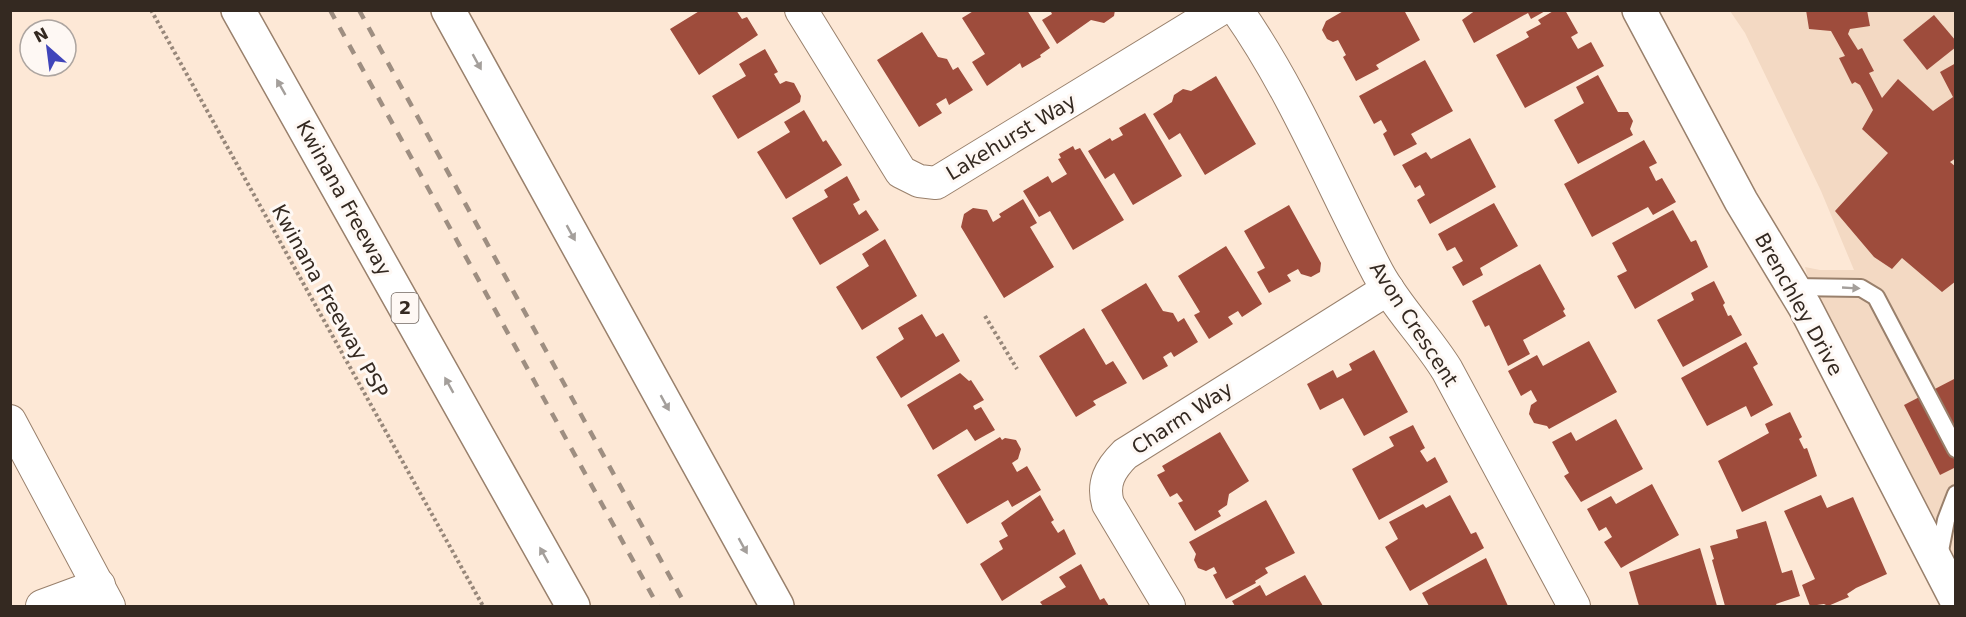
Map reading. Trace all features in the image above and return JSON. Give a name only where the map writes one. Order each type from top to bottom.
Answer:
[{"type":"main road","name":"Kwinana Freeway","points":[[238,10],[573,606]]},
{"type":"main road","points":[[448,10],[777,606]]},
{"type":"main road","name":"Brenchley Drive","points":[[1639,10],[1741,201],[1793,287],[1938,569],[1956,599]]},
{"type":"street","name":"Lakehurst Way","points":[[801,10],[901,172],[927,183],[936,183],[1219,10]]},
{"type":"street","name":"Avon Crescent","points":[[1237,10],[1270,62],[1388,289],[1428,339],[1447,370],[1574,606]]},
{"type":"street","name":"Charm Way","points":[[1169,606],[1108,504],[1106,486],[1116,463],[1125,454],[1388,289]]},
{"type":"street","points":[[10,421],[104,596],[42,606]]},
{"type":"lane","points":[[1793,287],[1861,288],[1876,297],[1956,449]]},
{"type":"lane","points":[[1938,569],[1940,544],[1956,494]]},
{"type":"path","name":"Kwinana Freeway PSP","points":[[151,10],[483,606]]},
{"type":"path","points":[[984,316],[1017,369]]},
{"type":"shaded area","points":[[1730,11],[1955,11],[1955,562],[1812,293],[1805,267],[1820,270],[1854,270],[1821,191],[1745,33]]},
{"type":"building","points":[[701,10],[736,10],[742,19],[747,17],[758,35],[699,75],[670,29]]},
{"type":"building","points":[[975,10],[1027,10],[1050,48],[1040,55],[1041,57],[1022,68],[1020,63],[987,86],[972,62],[985,54],[962,18]]},
{"type":"building","points":[[1050,10],[1115,10],[1114,16],[1104,23],[1091,20],[1057,44],[1042,20],[1052,14]]},
{"type":"building","points":[[1345,10],[1404,10],[1420,40],[1376,65],[1379,69],[1356,81],[1343,57],[1346,55],[1338,40],[1333,42],[1327,39],[1322,30],[1326,21]]},
{"type":"building","points":[[1476,10],[1547,10],[1531,19],[1528,13],[1474,43],[1462,20]]},
{"type":"building","points":[[1555,10],[1565,10],[1578,33],[1571,37],[1578,49],[1591,42],[1604,66],[1525,108],[1496,55],[1529,37],[1526,32],[1541,24],[1538,20]]},
{"type":"building","points":[[1806,10],[1867,10],[1870,26],[1850,29],[1848,34],[1858,50],[1862,48],[1874,71],[1869,73],[1882,98],[1898,79],[1933,111],[1953,97],[1940,72],[1956,63],[1956,158],[1950,162],[1956,167],[1956,281],[1942,292],[1902,258],[1892,269],[1874,257],[1835,211],[1888,153],[1862,129],[1873,110],[1860,85],[1855,82],[1852,84],[1839,58],[1845,56],[1831,31],[1809,29]]},
{"type":"building","points":[[1934,15],[1956,41],[1956,47],[1927,70],[1903,40]]},
{"type":"building","points":[[922,32],[938,57],[947,59],[953,70],[958,67],[973,90],[949,105],[946,98],[936,104],[942,113],[919,127],[877,60]]},
{"type":"building","points":[[765,49],[778,72],[774,74],[780,84],[786,81],[794,83],[801,96],[800,102],[738,139],[712,96],[746,76],[739,64]]},
{"type":"building","points":[[1425,60],[1453,111],[1411,134],[1417,144],[1394,156],[1383,134],[1387,131],[1381,120],[1374,124],[1359,96]]},
{"type":"building","points":[[1598,75],[1618,112],[1628,112],[1633,121],[1630,129],[1633,135],[1578,164],[1554,120],[1584,103],[1576,87]]},
{"type":"building","points":[[1216,76],[1256,144],[1205,175],[1180,133],[1169,140],[1153,114],[1172,102],[1174,95],[1183,89],[1191,91]]},
{"type":"building","points":[[804,110],[823,142],[826,140],[842,165],[786,199],[757,152],[790,132],[784,122]]},
{"type":"building","points":[[1145,113],[1182,176],[1133,205],[1114,173],[1105,179],[1088,151],[1110,138],[1112,141],[1123,135],[1119,128]]},
{"type":"building","points":[[1470,138],[1496,187],[1430,224],[1417,200],[1425,195],[1420,185],[1415,188],[1402,165],[1426,152],[1431,159]]},
{"type":"building","points":[[1644,140],[1657,163],[1649,167],[1656,181],[1662,178],[1676,202],[1653,215],[1648,207],[1592,237],[1564,184]]},
{"type":"building","points":[[1073,146],[1075,150],[1080,148],[1124,220],[1073,250],[1050,211],[1039,217],[1023,191],[1048,176],[1052,183],[1067,174],[1058,159],[1061,158],[1059,154]]},
{"type":"building","points":[[847,176],[860,200],[853,204],[859,215],[866,210],[879,230],[820,265],[792,218],[828,197],[824,190]]},
{"type":"building","points":[[1023,199],[1037,223],[1030,227],[1054,267],[1004,298],[961,227],[964,214],[973,208],[987,210],[993,222],[1001,217],[999,214]]},
{"type":"building","points":[[1494,203],[1518,246],[1480,268],[1483,275],[1463,286],[1452,267],[1463,261],[1455,247],[1447,251],[1438,234]]},
{"type":"building","points":[[1289,205],[1321,263],[1320,272],[1311,277],[1301,274],[1298,269],[1287,275],[1291,281],[1269,293],[1257,272],[1265,268],[1244,231]]},
{"type":"building","points":[[1673,210],[1691,242],[1696,240],[1708,267],[1635,309],[1617,276],[1627,271],[1612,243]]},
{"type":"building","points":[[885,239],[917,296],[862,330],[836,287],[869,266],[862,254]]},
{"type":"building","points":[[1226,246],[1262,304],[1242,317],[1238,311],[1228,317],[1233,324],[1209,339],[1194,315],[1200,312],[1178,276]]},
{"type":"building","points":[[1540,264],[1565,309],[1563,311],[1566,316],[1523,340],[1530,354],[1508,366],[1489,325],[1485,327],[1472,301]]},
{"type":"building","points":[[1714,281],[1725,303],[1723,305],[1728,316],[1731,315],[1742,335],[1683,367],[1657,320],[1694,300],[1691,293]]},
{"type":"building","points":[[1146,283],[1163,311],[1173,313],[1178,322],[1184,318],[1198,342],[1174,357],[1171,352],[1163,357],[1168,366],[1143,380],[1101,310]]},
{"type":"building","points":[[922,314],[936,337],[943,333],[960,361],[901,398],[876,357],[904,339],[898,328]]},
{"type":"building","points":[[1084,328],[1106,365],[1113,361],[1127,383],[1093,401],[1096,405],[1076,417],[1039,356]]},
{"type":"building","points":[[1589,341],[1617,392],[1549,429],[1547,426],[1534,423],[1529,414],[1531,405],[1537,401],[1531,390],[1521,396],[1508,371],[1537,355],[1543,366]]},
{"type":"building","points":[[1746,342],[1758,364],[1753,367],[1773,405],[1751,417],[1746,406],[1707,426],[1681,378]]},
{"type":"building","points":[[1374,350],[1408,412],[1364,436],[1343,398],[1320,410],[1307,384],[1333,370],[1337,378],[1352,370],[1349,364]]},
{"type":"building","points":[[960,373],[969,381],[971,380],[984,400],[973,406],[975,410],[981,407],[995,430],[975,441],[967,429],[933,450],[907,405]]},
{"type":"building","points":[[1956,378],[1956,467],[1940,475],[1904,405]]},
{"type":"building","points":[[1790,412],[1802,437],[1799,439],[1804,449],[1807,448],[1817,476],[1742,512],[1718,461],[1769,433],[1765,424]]},
{"type":"building","points":[[1616,419],[1643,469],[1581,502],[1564,476],[1569,473],[1552,442],[1571,432],[1576,441]]},
{"type":"building","points":[[1413,425],[1425,448],[1420,451],[1427,462],[1435,457],[1448,482],[1379,520],[1352,469],[1394,446],[1389,437]]},
{"type":"building","points":[[1220,432],[1249,481],[1229,494],[1227,505],[1218,511],[1221,516],[1195,531],[1178,503],[1183,501],[1177,493],[1170,497],[1157,475],[1165,471],[1162,466]]},
{"type":"building","points":[[1000,437],[1002,440],[1005,438],[1016,440],[1021,449],[1018,459],[1012,463],[1017,472],[1027,466],[1041,490],[1012,507],[1008,500],[967,524],[937,475]]},
{"type":"building","points":[[1652,484],[1679,535],[1621,568],[1604,542],[1612,537],[1606,527],[1599,531],[1587,509],[1611,496],[1616,504]]},
{"type":"building","points":[[1040,495],[1054,520],[1051,522],[1058,533],[1064,529],[1076,554],[1002,601],[980,564],[1003,549],[999,541],[1008,536],[1001,523]]},
{"type":"building","points":[[1450,495],[1471,534],[1476,532],[1484,548],[1410,591],[1385,547],[1398,539],[1389,522],[1423,504],[1426,508]]},
{"type":"building","points":[[1821,495],[1827,508],[1853,497],[1887,574],[1856,588],[1847,594],[1849,597],[1828,606],[1824,604],[1810,606],[1802,585],[1815,579],[1784,511]]},
{"type":"building","points":[[1266,500],[1295,553],[1265,568],[1268,573],[1255,581],[1256,583],[1226,599],[1213,575],[1217,573],[1214,567],[1206,571],[1198,568],[1194,560],[1196,554],[1189,542]]},
{"type":"building","points":[[1766,521],[1782,573],[1792,570],[1800,596],[1776,604],[1777,606],[1725,606],[1710,546],[1738,538],[1736,530]]},
{"type":"building","points":[[1700,548],[1717,606],[1639,606],[1629,572]]},
{"type":"building","points":[[1486,558],[1508,606],[1429,606],[1422,593]]},
{"type":"building","points":[[1081,564],[1100,600],[1104,598],[1109,606],[1043,606],[1040,602],[1066,587],[1059,577]]},
{"type":"building","points":[[1305,575],[1323,606],[1235,606],[1232,601],[1260,585],[1266,596]]},
{"type":"railway","points":[[330,10],[658,606]]},
{"type":"railway","points":[[359,10],[686,606]]}]
